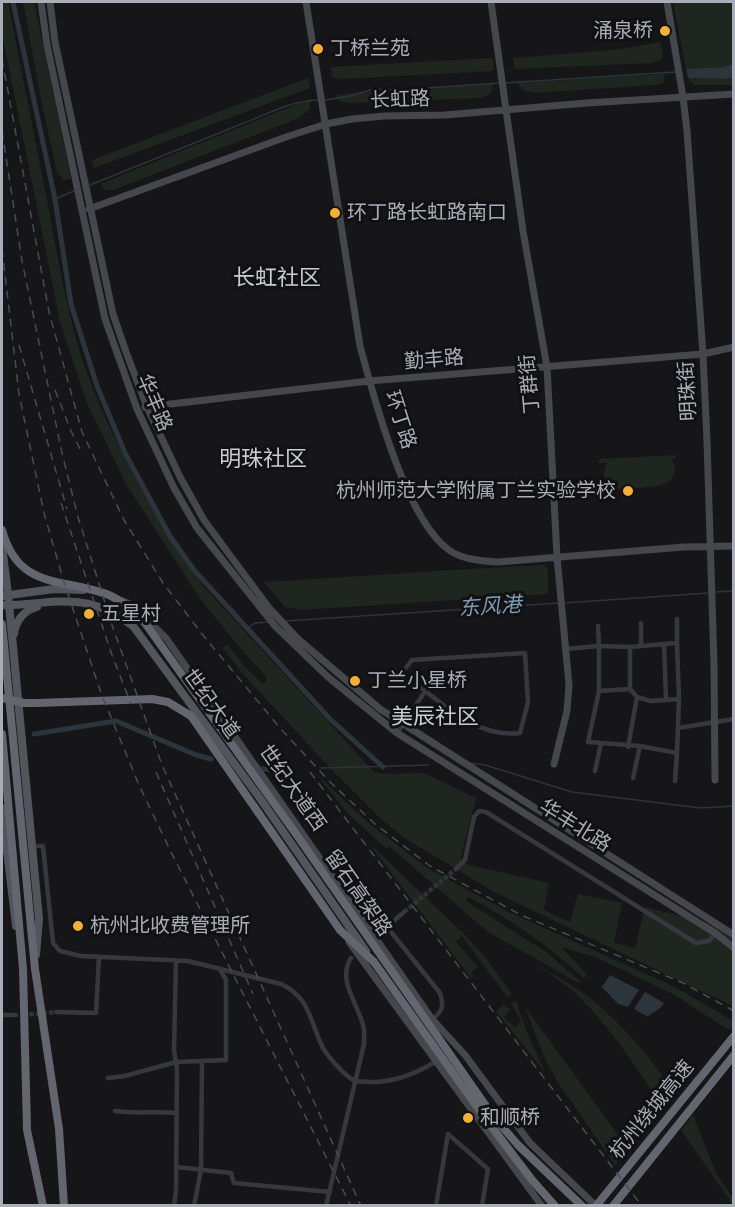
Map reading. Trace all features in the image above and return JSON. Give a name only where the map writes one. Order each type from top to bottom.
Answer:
[{"type":"highway","name":"留石高架路","points":[[2,530],[6,544],[27,571],[51,582],[111,596],[135,613],[157,638],[493,1116],[518,1145],[582,1206]]},
{"type":"highway","points":[[2,624],[35,969],[59,1129],[64,1206]]},
{"type":"highway","name":"留石高架路","points":[[2,698],[24,703],[152,699],[168,702],[191,716],[340,930],[374,962],[485,1118],[532,1180],[555,1206]]},
{"type":"highway","points":[[2,734],[23,969],[27,1130],[41,1206]]},
{"type":"highway","points":[[432,1018],[518,1145]]},
{"type":"highway","name":"杭州绕城高速","points":[[596,1206],[734,1036]]},
{"type":"highway","name":"杭州绕城高速","points":[[613,1206],[734,1055]]},
{"type":"main road","name":"华丰路","points":[[41,2],[47,45],[105,319],[137,409],[174,488],[197,528],[263,613],[328,677],[397,733]]},
{"type":"main road","name":"华丰路","points":[[50,2],[55,42],[113,314],[147,407],[180,477],[204,520],[270,609],[298,639],[380,709],[403,724]]},
{"type":"main road","name":"环丁路","points":[[306,2],[360,346],[369,381],[397,463],[422,521],[435,538],[451,552],[472,560],[498,562],[734,546]]},
{"type":"main road","name":"丁群街","points":[[491,2],[523,231],[547,367],[557,557],[569,685],[567,711],[554,764]]},
{"type":"main road","name":"明珠街","points":[[667,2],[683,97],[703,354],[713,599],[715,780]]},
{"type":"main road","name":"长虹路","points":[[83,211],[326,124],[384,116],[445,115],[734,94]]},
{"type":"main road","name":"勤丰路","points":[[137,409],[369,381],[703,354],[734,347]]},
{"type":"main road","points":[[2,546],[5,606],[13,650],[39,919],[35,969]]},
{"type":"main road","points":[[5,595],[54,589],[93,590]]},
{"type":"main road","name":"世纪大道西","points":[[111,596],[132,605],[166,638],[432,1018],[465,1055],[530,1143],[596,1206]]},
{"type":"main road","name":"世纪大道","points":[[53,602],[78,601],[101,606],[119,615],[133,626],[259,797],[374,962]]},
{"type":"main road","points":[[5,606],[53,602]]},
{"type":"main road","points":[[13,650],[15,630],[23,613],[53,602]]},
{"type":"main road","name":"华丰北路","points":[[403,724],[734,935]]},
{"type":"main road","name":"华丰北路","points":[[397,733],[715,933],[734,948]]},
{"type":"main road","points":[[2,808],[11,896],[23,969]]},
{"type":"main road","points":[[317,881],[326,909]]},
{"type":"main road","points":[[340,930],[542,1206]]},
{"type":"street","points":[[675,782],[679,699],[677,619]]},
{"type":"street","points":[[641,623],[641,645]]},
{"type":"street","points":[[598,626],[599,691],[588,742],[628,747],[640,746],[677,753]]},
{"type":"street","points":[[565,649],[677,643]]},
{"type":"street","points":[[664,644],[666,700]]},
{"type":"street","points":[[630,647],[630,689],[637,697],[651,700],[679,699]]},
{"type":"street","points":[[525,653],[528,702],[520,733],[506,735],[482,728],[461,718],[426,690],[402,672],[412,660],[525,653]]},
{"type":"street","points":[[599,691],[630,689]]},
{"type":"street","points":[[397,733],[426,690]]},
{"type":"street","points":[[628,747],[637,697]]},
{"type":"street","points":[[678,728],[734,719]]},
{"type":"street","points":[[595,771],[601,743]]},
{"type":"street","points":[[633,778],[640,746]]},
{"type":"street","points":[[456,868],[465,860],[474,817],[479,812],[486,812],[696,943],[709,941],[715,933]]},
{"type":"street","points":[[37,846],[43,846],[53,943],[60,951],[81,956],[188,961],[281,984],[301,998],[332,1061],[355,1081],[381,1082],[407,1077],[435,1062]]},
{"type":"street","points":[[378,934],[404,912]]},
{"type":"street","points":[[387,927],[440,993],[443,1000],[442,1008],[439,1014],[432,1018]]},
{"type":"street","points":[[56,1012],[96,1013],[99,957]]},
{"type":"street","points":[[326,1206],[364,1044],[364,1027],[345,976],[346,965],[351,958]]},
{"type":"street","points":[[174,1206],[177,1167],[174,1051],[176,960]]},
{"type":"street","points":[[108,1078],[125,1076],[176,1062],[226,1060],[226,980],[219,968]]},
{"type":"street","points":[[2,1016],[16,1015]]},
{"type":"street","points":[[194,1206],[201,1170],[202,1061]]},
{"type":"street","points":[[116,1111],[135,1114],[155,1111],[177,1113]]},
{"type":"street","points":[[436,1206],[448,1134],[488,1170],[482,1206]]},
{"type":"street","points":[[177,1167],[231,1173],[234,1183],[330,1192]]},
{"type":"shaded area","points":[[2,2],[8,2],[66,297],[75,337],[88,376],[111,431],[139,485],[170,537],[204,587],[374,772],[383,774],[424,773],[476,798],[461,856],[462,861],[469,865],[549,883],[544,910],[570,922],[578,894],[622,903],[614,942],[635,948],[645,907],[733,929],[733,1006],[494,892],[403,837],[380,818],[334,772],[241,672],[222,647],[228,645],[244,666],[263,684],[267,681],[265,675],[201,600],[126,484],[86,401],[60,322],[2,33]]},
{"type":"shaded area","points":[[23,2],[34,2],[71,179],[64,180],[57,173]]},
{"type":"shaded area","points":[[673,2],[733,2],[733,64],[723,67],[686,69]]},
{"type":"shaded area","points":[[660,42],[663,54],[660,60],[651,63],[515,69],[513,58],[621,49]]},
{"type":"shaded area","points":[[493,58],[493,71],[340,79],[332,77],[331,67]]},
{"type":"shaded area","points":[[733,64],[733,77],[726,79],[688,78],[686,69],[723,67]]},
{"type":"shaded area","points":[[665,74],[663,83],[655,85],[533,93],[523,90],[517,83]]},
{"type":"shaded area","points":[[733,77],[733,85],[694,85],[688,78],[726,79]]},
{"type":"shaded area","points":[[308,78],[310,88],[94,168],[92,160]]},
{"type":"shaded area","points":[[494,83],[491,93],[481,98],[350,103],[339,101],[335,95]]},
{"type":"shaded area","points":[[310,99],[310,109],[299,118],[113,190],[105,190],[100,184]]},
{"type":"shaded area","points":[[676,455],[676,458],[672,459],[675,470],[672,477],[657,486],[616,489],[606,482],[604,471],[607,463],[599,463],[599,459]]},
{"type":"shaded area","points":[[544,565],[548,570],[548,594],[301,610],[285,607],[264,582],[474,569]]},
{"type":"shaded area","points":[[317,775],[371,825],[429,869],[509,912],[677,988],[733,1021],[733,1025],[729,1030],[673,994],[595,957],[561,947],[587,974],[584,978],[529,934],[468,897],[466,901],[546,952],[580,981],[579,983],[488,932],[389,846],[387,849],[348,814]]},
{"type":"shaded area","points":[[368,842],[466,936],[486,958],[512,994],[507,997],[462,936],[456,942],[478,967],[471,973],[473,976],[471,978]]},
{"type":"shaded area","points":[[535,964],[590,998],[636,1042],[675,1091],[663,1107],[624,1050],[591,1009],[558,979]]},
{"type":"shaded area","points":[[610,975],[639,990],[628,1007],[618,1004],[602,987]]},
{"type":"shaded area","points":[[645,992],[664,1003],[648,1017],[634,1009]]},
{"type":"shaded area","points":[[516,1001],[545,1072],[496,1011],[504,1004],[510,1010],[504,1017],[515,1028],[521,1021],[511,1003]]},
{"type":"shaded area","points":[[524,1005],[628,1149],[615,1165],[559,1084],[546,1061]]},
{"type":"shaded area","points":[[693,1115],[716,1173],[733,1198],[733,1205],[681,1130]]},
{"type":"waterway","points":[[13,2],[55,199],[71,304],[97,386],[125,453],[170,536],[194,570],[330,719],[383,767]]},
{"type":"waterway","points":[[504,83],[676,72]]},
{"type":"waterway","points":[[325,100],[374,89],[398,90],[499,83]]},
{"type":"waterway","points":[[90,185],[278,109],[318,100]]},
{"type":"waterway","points":[[55,199],[74,191]]},
{"type":"waterway","name":"东风港","points":[[714,592],[734,591]]},
{"type":"waterway","name":"东风港","points":[[564,603],[709,593]]},
{"type":"waterway","name":"东风港","points":[[286,621],[559,603]]},
{"type":"waterway","name":"东风港","points":[[248,628],[255,623],[269,622]]},
{"type":"waterway","points":[[34,734],[116,721],[196,755],[211,759]]},
{"type":"waterway","points":[[470,763],[485,765],[572,792],[701,808],[734,806]]},
{"type":"waterway","points":[[321,768],[429,765]]},
{"type":"waterway","points":[[262,769],[288,770]]},
{"type":"tunnel","points":[[404,912],[456,869]]},
{"type":"tunnel","points":[[23,1015],[56,1012]]},
{"type":"railway","points":[[2,59],[49,312],[82,432],[124,520],[163,583],[202,634],[280,728],[330,782],[375,824],[430,866],[521,915],[683,983],[734,1011]]},
{"type":"railway","points":[[2,131],[22,261],[62,453],[78,517],[113,628],[162,765],[361,1206]]},
{"type":"railway","points":[[2,249],[19,394],[44,513],[63,579],[101,693],[139,785],[171,852],[351,1206]]},
{"type":"railway","points":[[19,345],[67,509]]},
{"type":"railway","points":[[55,390],[81,451]]},
{"type":"railway","points":[[61,503],[112,655],[131,704]]},
{"type":"railway","points":[[156,772],[253,994]]},
{"type":"railway","points":[[310,772],[642,1206]]},
{"type":"place","name":"涌泉桥","points":[[665,31]]},
{"type":"place","name":"丁桥兰苑","points":[[318,49]]},
{"type":"place","name":"环丁路长虹路南口","points":[[335,213]]},
{"type":"place","name":"杭州师范大学附属丁兰实验学校","points":[[628,491]]},
{"type":"place","name":"五星村","points":[[89,614]]},
{"type":"place","name":"丁兰小星桥","points":[[355,681]]},
{"type":"place","name":"杭州北收费管理所","points":[[78,926]]},
{"type":"place","name":"和顺桥","points":[[468,1118]]},
{"type":"district","name":"长虹社区","points":[[277,279]]},
{"type":"district","name":"明珠社区","points":[[263,460]]},
{"type":"district","name":"美辰社区","points":[[435,718]]}]
